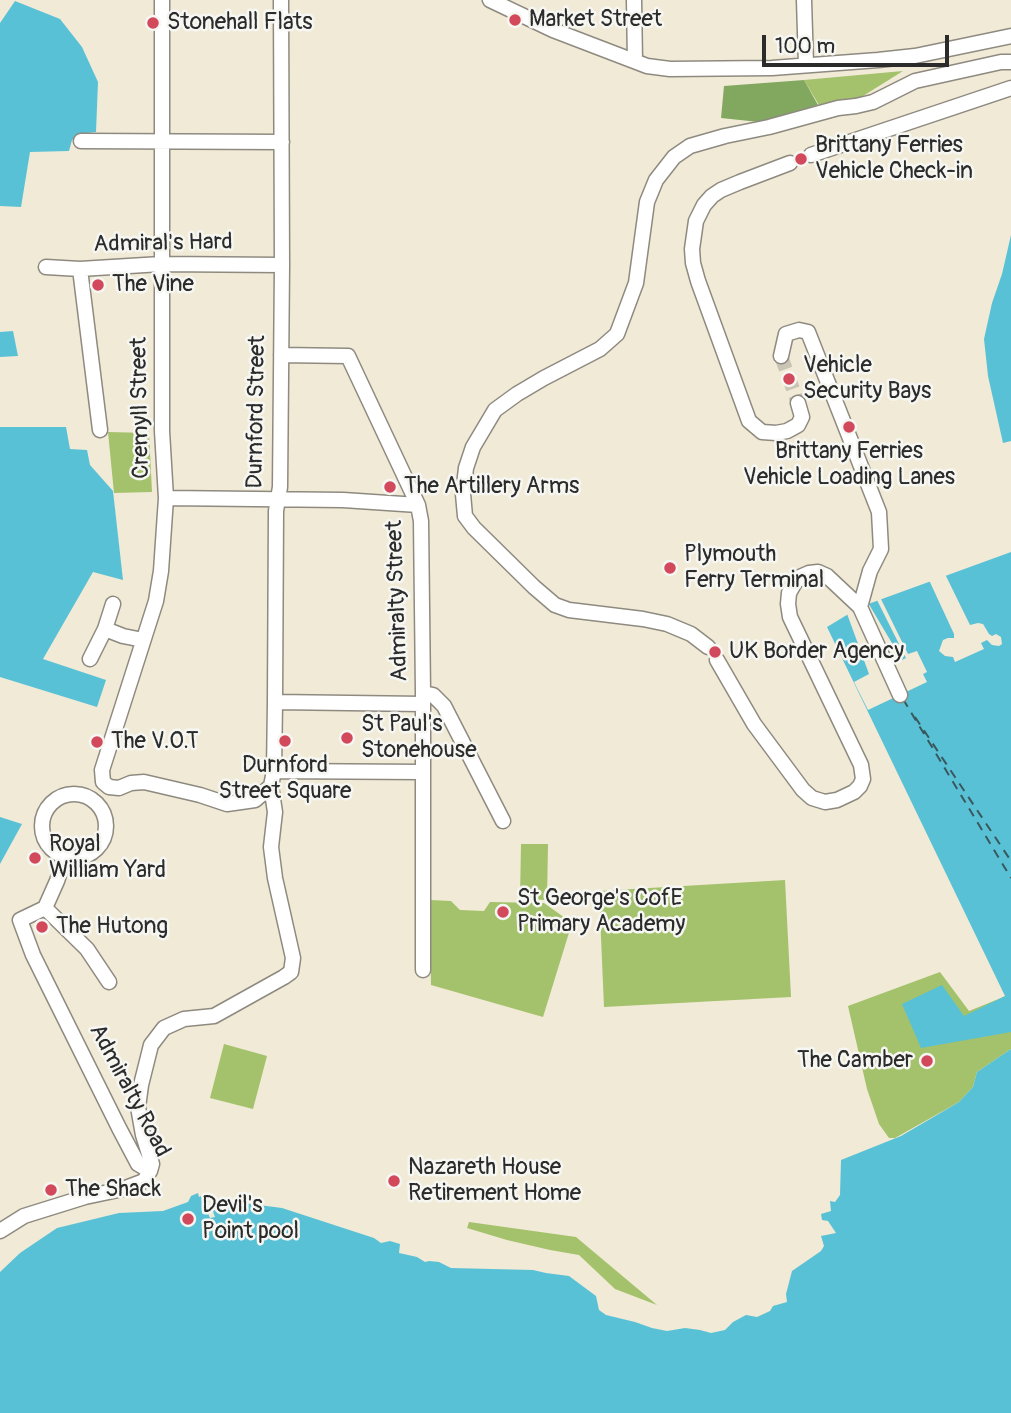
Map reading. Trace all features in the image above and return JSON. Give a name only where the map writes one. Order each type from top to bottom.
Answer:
[{"type":"street","name":"Cremyll Street","points":[[103,782],[102,770],[156,601],[166,498],[162,431],[162,0]]},
{"type":"street","name":"Durnford Street","points":[[150,1171],[152,1164],[138,1107],[151,1045],[164,1028],[184,1019],[214,1016],[285,977],[291,972],[293,958],[275,878],[271,847],[275,812],[271,786],[274,771],[276,511],[280,487],[281,0]]},
{"type":"street","points":[[490,0],[553,30],[647,66],[670,69],[748,69],[915,56],[1011,36]]},
{"type":"street","points":[[634,0],[635,61]]},
{"type":"street","points":[[804,0],[806,65]]},
{"type":"street","points":[[900,695],[860,607],[827,576],[818,572],[800,577],[789,593],[790,617],[861,765],[863,779],[854,792],[837,800],[825,802],[812,798],[803,790],[754,724],[713,653],[691,634],[667,624],[643,619],[569,610],[555,605],[534,587],[465,516],[463,494],[466,468],[473,447],[495,410],[535,384],[600,349],[617,334],[636,284],[647,202],[656,180],[674,157],[690,146],[725,136],[873,102],[915,81],[1011,62]]},
{"type":"street","points":[[811,155],[1011,88]]},
{"type":"street","points":[[81,141],[282,142]]},
{"type":"street","points":[[790,163],[712,196],[696,221],[692,249],[698,281],[749,421],[762,432],[786,431],[798,425],[802,417],[798,403]]},
{"type":"street","name":"Admiral's Hard","points":[[46,267],[79,269],[161,264],[282,265]]},
{"type":"street","points":[[79,269],[100,430]]},
{"type":"street","points":[[781,356],[786,334],[799,330],[808,332],[879,512],[881,549],[870,571],[860,607]]},
{"type":"street","name":"Admiralty Street","points":[[281,355],[348,356],[418,505],[421,522],[423,699],[423,970]]},
{"type":"street","points":[[166,498],[343,500],[418,505]]},
{"type":"street","points":[[89,659],[106,629],[113,604]]},
{"type":"street","points":[[106,629],[143,640]]},
{"type":"street","points":[[275,702],[423,699],[433,695],[444,706],[503,821]]},
{"type":"street","points":[[274,771],[423,772]]},
{"type":"street","points":[[82,795],[103,782],[109,787],[120,788]]},
{"type":"street","points":[[103,811],[120,788],[131,783],[144,782],[227,804],[255,800],[271,786]]},
{"type":"street","points":[[68,794],[82,795],[92,799],[103,811],[106,826],[101,843],[94,851],[75,858],[65,857],[47,843],[42,828],[43,817],[58,798],[68,794]]},
{"type":"street","points":[[255,800],[266,811],[273,824]]},
{"type":"street","points":[[65,857],[45,908],[87,949],[109,982]]},
{"type":"street","name":"Admiralty Road","points":[[0,1231],[24,1216],[144,1181],[150,1171],[138,1164],[33,954],[20,920],[45,908]]},
{"type":"green space","points":[[903,71],[855,101],[819,105],[804,80]]},
{"type":"green space","points":[[804,80],[818,105],[759,122],[721,118],[724,86]]},
{"type":"green space","points":[[108,432],[149,433],[152,492],[114,493]]},
{"type":"green space","points":[[521,844],[548,844],[547,900],[520,899]]},
{"type":"green space","points":[[785,880],[791,997],[604,1007],[599,891]]},
{"type":"green space","points":[[430,900],[451,901],[460,910],[484,911],[490,902],[544,903],[572,923],[543,1017],[431,985]]},
{"type":"green space","name":"The Camber","points":[[940,972],[969,1011],[1006,996],[1011,1005],[1011,1049],[977,1072],[973,1087],[959,1102],[895,1138],[889,1138],[879,1124],[867,1089],[848,1006]]},
{"type":"green space","points":[[224,1044],[267,1056],[253,1109],[210,1098]]},
{"type":"green space","points":[[469,1222],[576,1237],[657,1305],[615,1289],[579,1255],[507,1240],[467,1228]]},
{"type":"water","points":[[15,1],[60,19],[82,47],[98,82],[96,132],[79,134],[72,140],[69,151],[30,152],[21,207],[0,206],[0,23]]},
{"type":"water","points":[[1011,235],[1011,441],[1003,443],[988,376],[984,339]]},
{"type":"water","points":[[13,331],[18,356],[0,357],[0,332]]},
{"type":"water","points":[[0,427],[66,427],[70,449],[87,450],[90,465],[113,491],[123,580],[93,572],[43,659],[106,680],[97,707],[0,677]]},
{"type":"water","points":[[1011,552],[1011,1032],[921,1048],[902,1004],[942,985],[964,1016],[1005,996],[827,627],[860,607]]},
{"type":"water","points":[[0,817],[22,824],[0,864]]},
{"type":"water","points":[[1011,1049],[1011,1413],[0,1413],[0,1272],[20,1253],[57,1228],[119,1213],[163,1211],[188,1202],[191,1196],[198,1193],[210,1218],[215,1217],[211,1206],[243,1203],[282,1208],[374,1238],[381,1243],[390,1241],[400,1244],[399,1253],[417,1257],[425,1262],[439,1262],[451,1268],[533,1270],[569,1276],[596,1296],[599,1310],[606,1315],[652,1328],[667,1331],[685,1328],[711,1333],[725,1330],[746,1315],[757,1317],[770,1311],[773,1306],[787,1302],[786,1294],[792,1271],[821,1251],[824,1246],[821,1236],[836,1233],[828,1221],[822,1220],[821,1214],[831,1211],[830,1201],[835,1202],[840,1195],[841,1160],[901,1136],[959,1102],[973,1087],[977,1072]]},
{"type":"pier","points":[[945,574],[970,625],[983,624],[989,634],[1001,637],[1002,644],[992,645],[987,640],[981,643],[984,649],[955,662],[953,657],[945,656],[939,651],[943,640],[954,638],[954,634],[929,580]]},
{"type":"pier","points":[[880,597],[908,654],[917,651],[927,672],[923,674],[927,682],[868,710],[854,682],[869,674],[846,611],[867,601],[902,660],[906,658],[876,598]]},
{"type":"ferry route","points":[[903,699],[1011,878]]},
{"type":"ferry route","points":[[915,717],[1011,861]]},
{"type":"tunnel","points":[[781,356],[798,403]]},
{"type":"place","name":"Market Street","points":[[515,20]]},
{"type":"place","name":"Stonehall Flats","points":[[153,23]]},
{"type":"place","name":"Brittany Ferries Vehicle Check-in","points":[[801,159]]},
{"type":"place","name":"The Vine","points":[[98,285]]},
{"type":"place","name":"Vehicle Security Bays","points":[[789,379]]},
{"type":"place","name":"Brittany Ferries Vehicle Loading Lanes","points":[[849,427]]},
{"type":"place","name":"The Artillery Arms","points":[[390,487]]},
{"type":"place","name":"Plymouth Ferry Terminal","points":[[670,568]]},
{"type":"place","name":"UK Border Agency","points":[[715,652]]},
{"type":"place","name":"St Paul's Stonehouse","points":[[347,738]]},
{"type":"place","name":"Durnford Street Square","points":[[285,741]]},
{"type":"place","name":"The V.O.T","points":[[97,742]]},
{"type":"place","name":"Royal William Yard","points":[[35,858]]},
{"type":"place","name":"St George's CofE Primary Academy","points":[[503,912]]},
{"type":"place","name":"The Hutong","points":[[42,927]]},
{"type":"place","name":"The Camber","points":[[927,1061]]},
{"type":"place","name":"Nazareth House Retirement Home","points":[[394,1181]]},
{"type":"place","name":"The Shack","points":[[51,1190]]},
{"type":"place","name":"Devil's Point pool","points":[[188,1219]]}]
